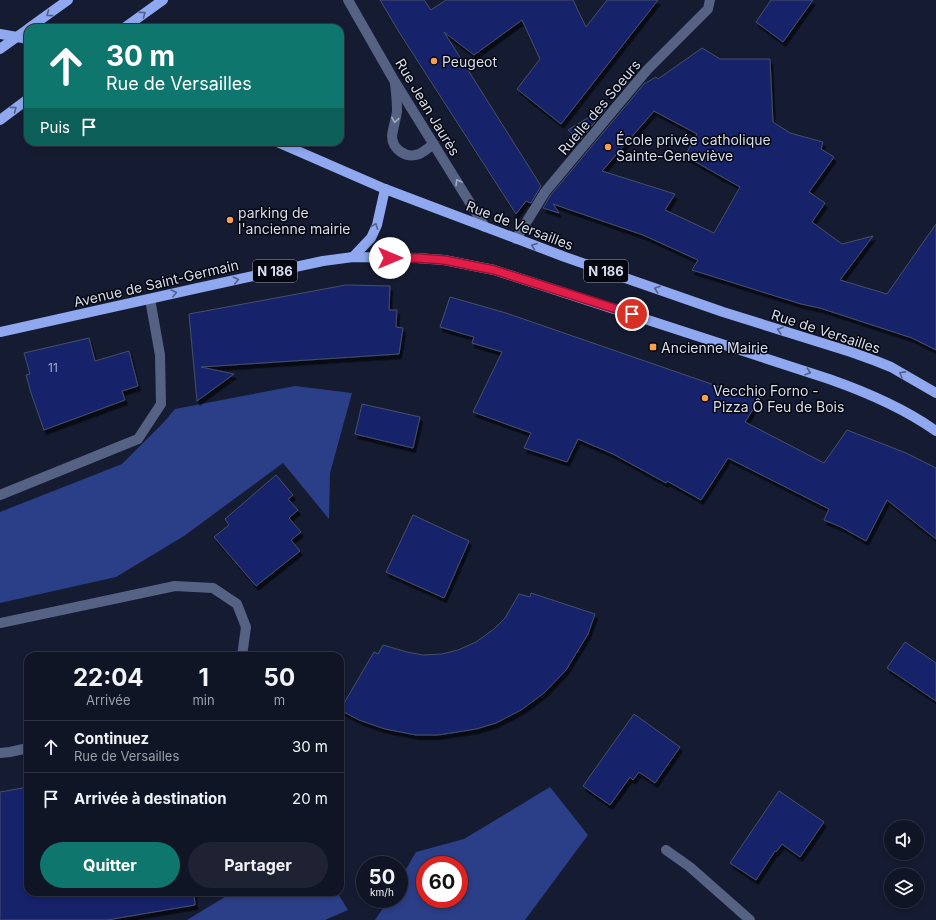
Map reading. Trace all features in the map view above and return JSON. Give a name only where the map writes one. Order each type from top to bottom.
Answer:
[{"type":"main road","points":[[35,24],[68,0]]},
{"type":"main road","points":[[130,24],[163,0]]},
{"type":"main road","points":[[0,49],[24,32]]},
{"type":"main road","points":[[0,34],[24,38]]},
{"type":"main road","points":[[0,120],[24,102]]},
{"type":"main road","name":"Rue de Versailles","points":[[286,146],[386,189],[516,239],[723,312],[876,361],[936,393]]},
{"type":"main road","points":[[353,257],[371,238],[377,225],[386,189]]},
{"type":"main road","name":"Avenue de Saint-Germain","points":[[0,332],[323,261],[353,257],[444,260],[494,270],[830,379],[860,390],[936,431]]},
{"type":"street","name":"Rue Jean Jaurès","points":[[348,0],[395,82],[485,227]]},
{"type":"street","name":"Ruelle des Soeurs","points":[[516,239],[545,192],[647,70],[708,9],[710,0]]},
{"type":"street","points":[[395,82],[397,110],[392,136],[393,143],[403,154],[411,156],[419,154],[434,144]]},
{"type":"street","points":[[0,494],[138,439],[161,404],[160,355],[150,299]]},
{"type":"street","points":[[0,623],[175,586],[213,588],[238,604],[246,627],[243,652]]},
{"type":"street","points":[[0,753],[24,749]]},
{"type":"street","points":[[666,850],[690,867],[750,920]]},
{"type":"shaded area","points":[[295,386],[352,393],[330,473],[329,519],[283,463],[184,536],[116,577],[0,603],[0,512],[122,464],[175,409]]},
{"type":"shaded area","points":[[550,787],[588,835],[525,920],[375,920],[383,908],[408,908],[408,866],[416,852],[464,839]]},
{"type":"shaded area","points":[[226,896],[339,896],[348,910],[325,920],[187,920]]},
{"type":"building","points":[[380,0],[424,0],[431,10],[446,0],[573,0],[586,27],[607,0],[658,0],[561,124],[517,89],[540,59],[522,20],[474,55],[444,32],[541,186],[531,203],[526,201],[516,214]]},
{"type":"building","points":[[771,0],[813,0],[783,42],[756,22]]},
{"type":"building","points":[[702,48],[720,59],[770,59],[773,122],[790,133],[823,142],[821,149],[834,157],[809,192],[825,203],[812,222],[842,244],[873,236],[840,280],[887,294],[936,224],[936,350],[912,338],[820,308],[801,304],[692,270],[698,260],[643,235],[553,204],[559,213],[543,208],[550,196],[644,84],[656,77],[658,79]],"holes":[[[654,111],[697,134],[685,156],[740,187],[714,233],[665,210],[675,194],[602,171]]]},
{"type":"building","points":[[609,105],[580,140],[568,130]]},
{"type":"building","points":[[346,285],[390,286],[389,310],[397,310],[396,327],[403,328],[399,354],[201,367],[234,374],[197,401],[189,314]]},
{"type":"building","points":[[450,297],[506,313],[720,387],[761,397],[745,422],[824,463],[847,430],[906,453],[936,468],[936,539],[887,500],[866,541],[841,527],[824,520],[829,509],[728,458],[701,500],[613,454],[578,439],[567,462],[524,448],[531,433],[473,412],[502,352],[472,343],[474,337],[440,327]]},
{"type":"building","points":[[89,338],[95,361],[129,351],[138,386],[122,391],[125,400],[44,430],[26,375],[30,374],[24,353]]},
{"type":"building","points":[[362,404],[420,417],[413,448],[355,434]]},
{"type":"building","points":[[276,475],[293,495],[288,499],[298,510],[289,518],[301,532],[291,540],[300,551],[256,586],[214,537],[229,525],[225,519]]},
{"type":"building","points":[[413,515],[469,541],[444,598],[386,572]]},
{"type":"building","points":[[531,593],[595,614],[588,634],[566,670],[544,693],[521,710],[496,723],[476,729],[438,735],[416,735],[385,729],[359,720],[344,712],[344,703],[374,652],[378,654],[383,645],[423,655],[442,654],[458,650],[476,642],[494,629],[505,618],[519,594],[530,597]]},
{"type":"building","points":[[905,642],[936,663],[936,701],[887,668]]},
{"type":"building","points":[[634,714],[680,747],[655,783],[639,772],[633,780],[630,777],[610,805],[583,786]]},
{"type":"building","points":[[24,788],[24,896],[194,896],[195,905],[107,920],[0,920],[0,792]]},
{"type":"building","points":[[779,791],[824,822],[800,857],[782,844],[776,852],[775,851],[756,880],[730,863]]},
{"type":"place","name":"Peugeot","points":[[434,61]]},
{"type":"place","name":"École privée catholique Sainte-Geneviève","points":[[608,147]]},
{"type":"place","name":"parking de l'ancienne mairie","points":[[230,220]]},
{"type":"place","name":"Ancienne Mairie","points":[[653,347]]},
{"type":"place","name":"Vecchio Forno - Pizza Ô Feu de Bois","points":[[705,398]]},
{"type":"route","points":[[390,258],[444,260],[494,270],[632,314]]}]
